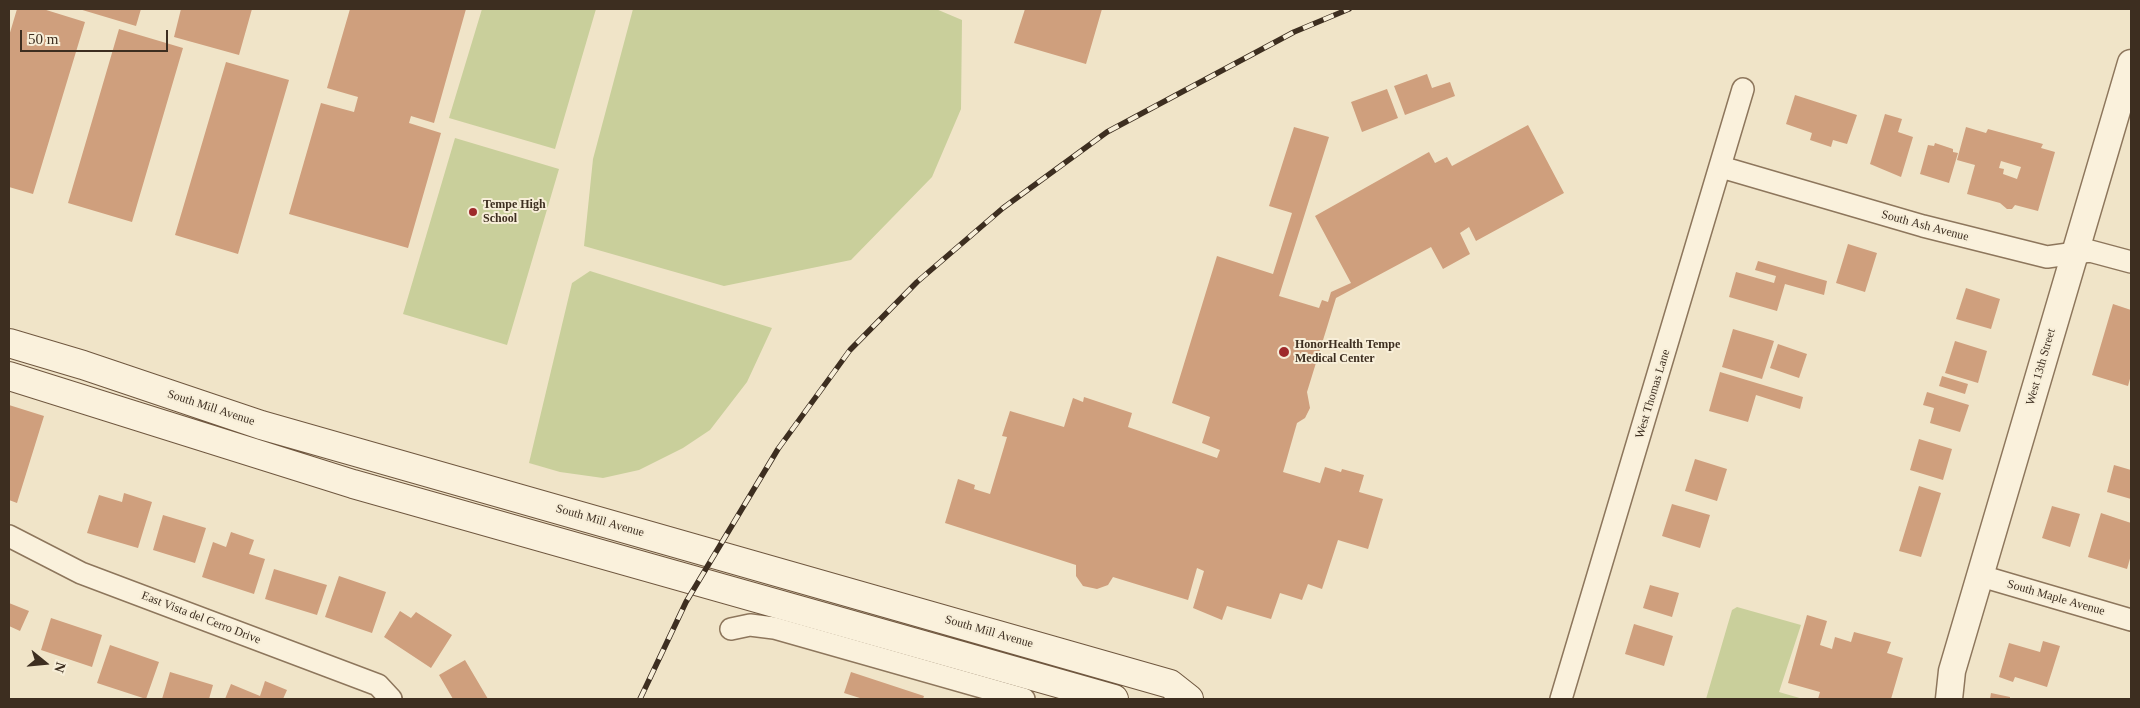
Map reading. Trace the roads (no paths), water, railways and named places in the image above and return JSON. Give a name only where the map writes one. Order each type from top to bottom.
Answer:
[{"type":"main road","name":"South Mill Avenue","points":[[9,343],[83,365],[261,425],[1170,684],[1189,699]]},
{"type":"main road","points":[[9,376],[353,484],[1114,699]]},
{"type":"street","name":"West 13th Street","points":[[1949,699],[1952,671],[2131,63]]},
{"type":"street","name":"West Thomas Lane","points":[[1561,699],[1743,89]]},
{"type":"street","name":"South Ash Avenue","points":[[1721,167],[1923,226],[2047,257],[2090,251],[2131,262]]},
{"type":"street","name":"East Vista del Cerro Drive","points":[[9,536],[81,572],[378,685],[391,699]]},
{"type":"street","name":"South Maple Avenue","points":[[1981,576],[2131,620]]},
{"type":"street","points":[[730,629],[750,625],[774,628],[978,693],[1024,699]]},
{"type":"street","name":"West 13th Street","points":[[1937,699],[1952,671]]},
{"type":"railway","points":[[640,699],[686,602],[778,449],[850,350],[917,282],[1003,208],[1107,132],[1294,32],[1349,9]]},
{"type":"place","name":"Tempe High School","points":[[473,212]]},
{"type":"place","name":"HonorHealth Tempe Medical Center","points":[[1284,352]]}]
